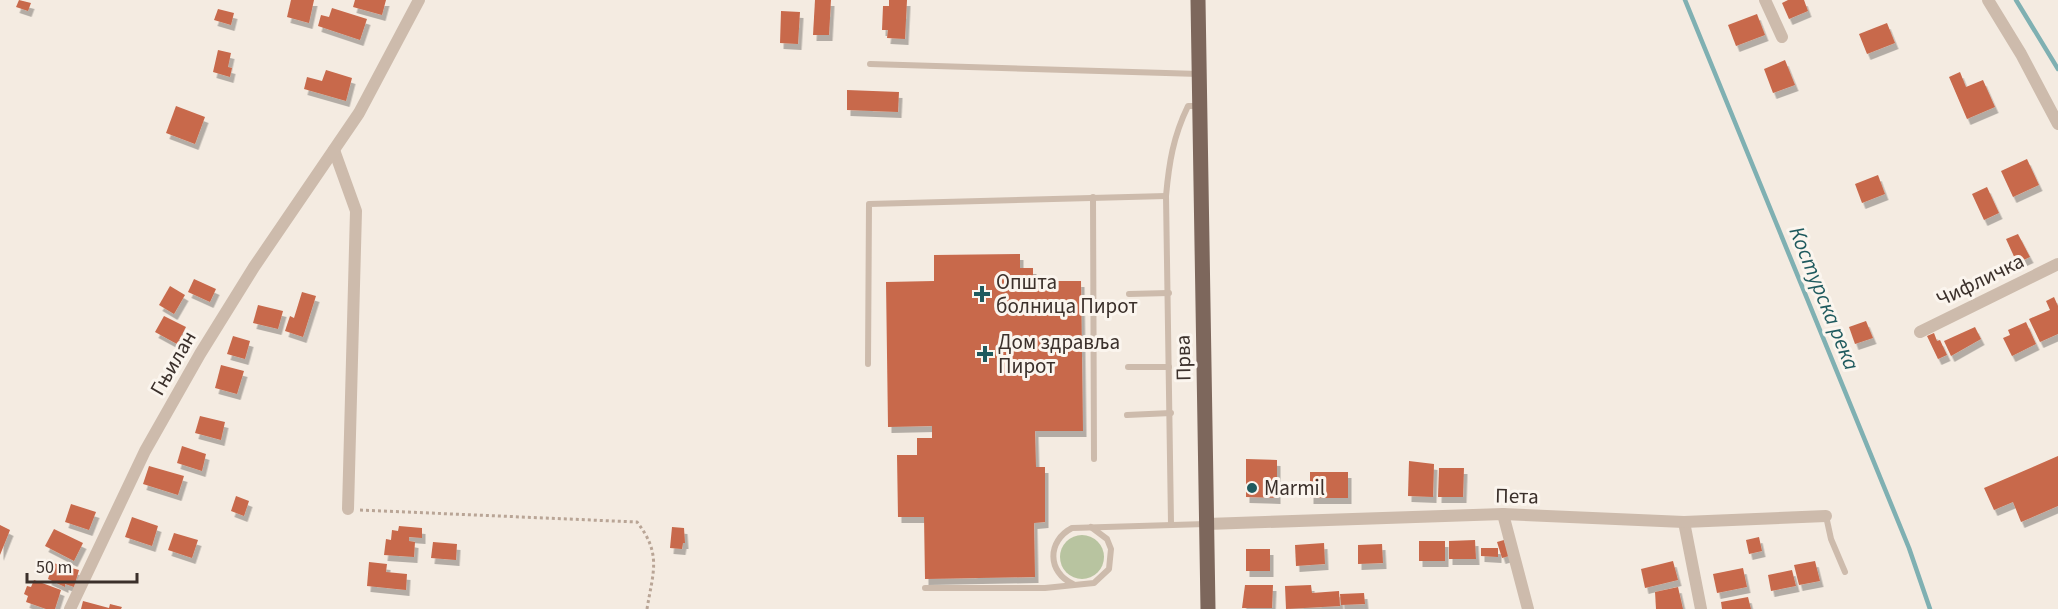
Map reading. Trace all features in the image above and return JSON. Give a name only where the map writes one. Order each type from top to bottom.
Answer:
[{"type":"main road","name":"Прва","points":[[1198,0],[1209,609]]},
{"type":"street","name":"Гњилан","points":[[70,609],[145,451],[200,354],[255,267],[359,113],[418,0]]},
{"type":"street","points":[[1765,0],[1782,37]]},
{"type":"street","points":[[1988,0],[2021,54],[2058,124]]},
{"type":"street","points":[[334,150],[356,211],[348,509]]},
{"type":"street","name":"Чифличка","points":[[1920,332],[2058,264]]},
{"type":"street","points":[[1503,514],[1528,609]]},
{"type":"street","name":"Пета","points":[[1207,524],[1503,514],[1684,522],[1826,516]]},
{"type":"street","points":[[1684,522],[1701,609]]},
{"type":"lane","points":[[870,64],[1199,74]]},
{"type":"lane","points":[[1171,523],[1166,196],[1170,151],[1177,128],[1188,106],[1199,106]]},
{"type":"lane","points":[[868,364],[869,204],[1166,196]]},
{"type":"lane","points":[[1093,197],[1094,459]]},
{"type":"lane","points":[[1129,294],[1169,293]]},
{"type":"lane","points":[[1128,367],[1169,367]]},
{"type":"lane","points":[[1127,415],[1171,413]]},
{"type":"lane","points":[[1826,516],[1831,539],[1845,572]]},
{"type":"lane","points":[[1074,584],[1065,580],[1054,566],[1054,547],[1064,532],[1082,526],[1207,524]]},
{"type":"lane","points":[[925,588],[1045,588],[1094,583],[1109,569],[1111,549],[1107,539],[1091,527]]},
{"type":"path","points":[[348,509],[637,522],[649,538],[656,558],[647,609]]},
{"type":"green space","points":[[1082,535],[1097,542],[1104,557],[1097,572],[1082,579],[1067,572],[1060,557],[1067,542]]},
{"type":"building","points":[[19,0],[31,3],[28,11],[16,7]]},
{"type":"building","points":[[291,0],[314,0],[309,23],[287,17]]},
{"type":"building","points":[[355,0],[386,0],[382,15],[353,7]]},
{"type":"building","points":[[815,0],[831,0],[829,35],[813,35]]},
{"type":"building","points":[[889,0],[907,0],[905,39],[887,38],[888,30],[882,30],[883,6],[889,6]]},
{"type":"building","points":[[1788,0],[1804,0],[1808,11],[1789,19],[1782,3]]},
{"type":"building","points":[[332,8],[367,19],[360,40],[318,26],[321,15],[329,17]]},
{"type":"building","points":[[218,9],[234,13],[231,25],[214,20]]},
{"type":"building","points":[[781,11],[800,12],[798,44],[780,43]]},
{"type":"building","points":[[1757,14],[1765,35],[1736,46],[1728,25]]},
{"type":"building","points":[[1887,23],[1895,43],[1867,54],[1859,34]]},
{"type":"building","points":[[218,50],[231,53],[228,67],[232,68],[230,77],[213,72]]},
{"type":"building","points":[[1785,60],[1795,85],[1773,93],[1764,69]]},
{"type":"building","points":[[326,70],[352,78],[346,101],[304,89],[307,77],[322,81]]},
{"type":"building","points":[[1960,72],[1966,87],[1983,80],[1995,107],[1967,119],[1949,77]]},
{"type":"building","points":[[847,90],[899,92],[898,112],[847,110]]},
{"type":"building","points":[[176,106],[205,117],[195,144],[166,133]]},
{"type":"building","points":[[2027,159],[2039,185],[2013,197],[2001,171]]},
{"type":"building","points":[[1878,175],[1885,194],[1862,203],[1855,184]]},
{"type":"building","points":[[1987,187],[1999,213],[1984,220],[1972,194]]},
{"type":"building","points":[[2018,234],[2030,257],[2017,263],[2006,239]]},
{"type":"building","name":"Дом здравља Пирот","points":[[1020,254],[1020,268],[1033,268],[1033,281],[1081,281],[1083,431],[1035,431],[1036,467],[1045,467],[1045,522],[1034,523],[1035,577],[925,579],[924,517],[898,517],[897,455],[917,455],[917,438],[932,438],[932,426],[888,427],[886,282],[934,281],[934,255]]},
{"type":"building","points":[[194,279],[216,289],[210,302],[188,292]]},
{"type":"building","points":[[170,286],[185,295],[174,314],[159,305]]},
{"type":"building","points":[[302,292],[316,296],[303,337],[285,331],[290,316],[294,318]]},
{"type":"building","points":[[2054,297],[2058,306],[2058,334],[2040,342],[2029,319],[2050,310],[2046,301]]},
{"type":"building","points":[[258,305],[283,311],[278,329],[253,323]]},
{"type":"building","points":[[164,316],[186,327],[177,344],[155,332]]},
{"type":"building","points":[[1866,321],[1873,338],[1855,344],[1849,327]]},
{"type":"building","points":[[2026,322],[2036,344],[2012,356],[2003,338],[2010,335],[2008,330]]},
{"type":"building","points":[[1975,327],[1981,339],[1951,356],[1944,341]]},
{"type":"building","points":[[1934,333],[1947,355],[1938,359],[1927,336]]},
{"type":"building","points":[[233,336],[250,341],[245,359],[227,354]]},
{"type":"building","points":[[221,365],[244,371],[237,394],[215,388]]},
{"type":"building","points":[[200,416],[225,422],[221,440],[195,433]]},
{"type":"building","points":[[182,446],[206,454],[202,471],[177,463]]},
{"type":"building","points":[[2058,456],[2058,506],[2021,522],[2013,502],[1994,510],[1984,488]]},
{"type":"building","points":[[1246,459],[1277,460],[1277,498],[1246,497]]},
{"type":"building","points":[[1409,461],[1434,464],[1433,497],[1408,496]]},
{"type":"building","points":[[149,466],[184,476],[178,495],[143,484]]},
{"type":"building","points":[[1439,468],[1464,468],[1463,497],[1438,497]]},
{"type":"building","points":[[1310,472],[1348,472],[1348,498],[1310,498]]},
{"type":"building","points":[[236,496],[249,501],[244,516],[231,511]]},
{"type":"building","points":[[71,504],[96,512],[89,530],[65,522]]},
{"type":"building","points":[[132,517],[158,526],[152,546],[125,537]]},
{"type":"building","points":[[0,525],[10,530],[0,555]]},
{"type":"building","points":[[399,526],[422,528],[422,538],[409,537],[409,541],[415,542],[414,557],[384,555],[386,539],[391,540],[392,530],[398,531]]},
{"type":"building","points":[[672,527],[684,528],[685,543],[682,549],[670,548]]},
{"type":"building","points":[[54,529],[83,543],[74,561],[45,546]]},
{"type":"building","points":[[174,533],[198,540],[192,558],[168,550]]},
{"type":"building","points":[[1759,537],[1762,551],[1749,554],[1746,540]]},
{"type":"building","points":[[1475,540],[1476,559],[1449,559],[1449,541]]},
{"type":"building","points":[[1504,540],[1509,556],[1502,558],[1497,542]]},
{"type":"building","points":[[1419,541],[1445,541],[1445,561],[1419,561]]},
{"type":"building","points":[[433,542],[457,544],[456,560],[431,558]]},
{"type":"building","points":[[1324,543],[1325,564],[1296,566],[1295,545]]},
{"type":"building","points":[[1382,544],[1383,563],[1358,564],[1358,545]]},
{"type":"building","points":[[1481,548],[1498,548],[1498,557],[1481,556]]},
{"type":"building","points":[[1246,549],[1270,549],[1270,571],[1246,571]]},
{"type":"building","points":[[1673,561],[1678,580],[1645,588],[1641,569]]},
{"type":"building","points":[[1815,561],[1820,581],[1799,585],[1794,565]]},
{"type":"building","points":[[369,562],[387,564],[386,572],[407,574],[406,590],[367,586]]},
{"type":"building","points":[[53,563],[79,570],[74,587],[65,584],[65,587],[48,579]]},
{"type":"building","points":[[1743,568],[1747,587],[1717,593],[1713,574]]},
{"type":"building","points":[[1792,570],[1796,586],[1771,591],[1768,575]]},
{"type":"building","points":[[34,580],[61,590],[55,609],[46,609],[26,602],[28,596],[24,594],[27,586],[31,587]]},
{"type":"building","points":[[1245,585],[1273,585],[1272,608],[1242,608]]},
{"type":"building","points":[[1311,585],[1312,593],[1339,591],[1340,606],[1286,609],[1285,586]]},
{"type":"building","points":[[1678,587],[1683,609],[1656,609],[1655,592]]},
{"type":"building","points":[[1364,593],[1365,604],[1341,605],[1340,594]]},
{"type":"building","points":[[1748,597],[1751,609],[1722,609],[1721,602]]},
{"type":"building","points":[[83,601],[109,608],[110,604],[122,607],[121,609],[81,609]]},
{"type":"waterway","name":"Костурска река","points":[[1685,0],[1909,548],[1930,609]]},
{"type":"waterway","points":[[2016,0],[2058,69]]},
{"type":"place","name":"Општа болница Пирот","points":[[982,294]]},
{"type":"place","name":"Дом здравља Пирот","points":[[985,354]]},
{"type":"place","name":"Marmil","points":[[1252,488]]}]
